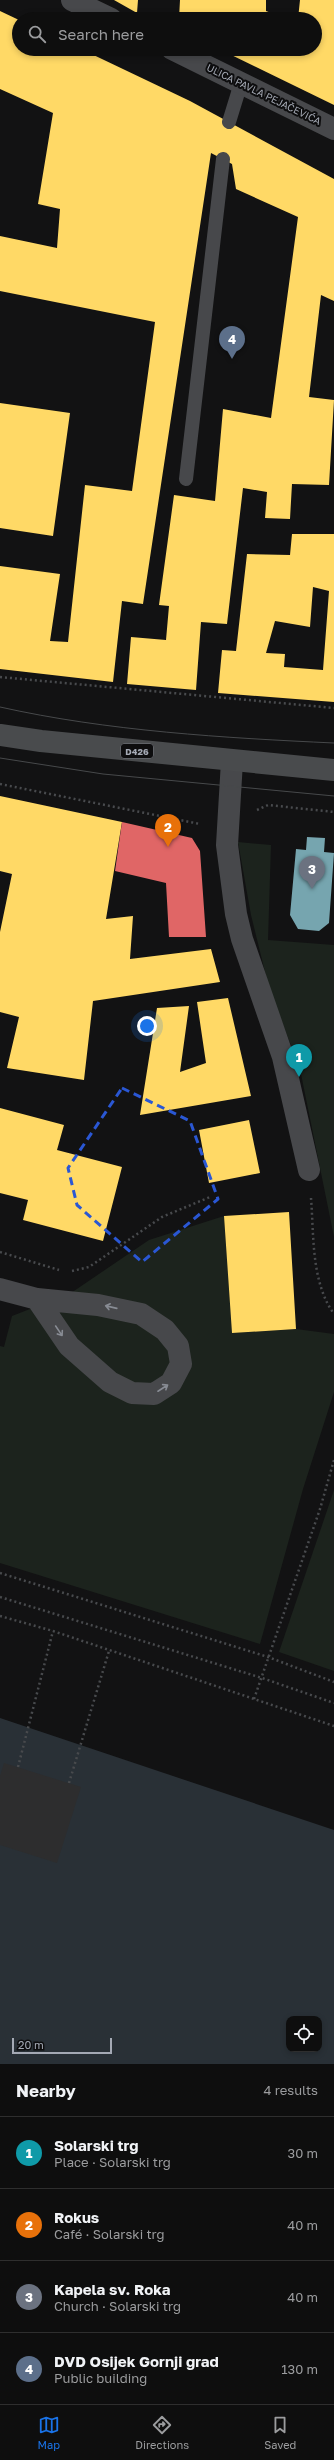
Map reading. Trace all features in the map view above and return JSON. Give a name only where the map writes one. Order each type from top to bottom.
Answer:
[{"type":"main road","name":"D426","points":[[0,735],[41,741],[334,770]]},
{"type":"street","points":[[72,0],[97,12]]},
{"type":"street","name":"ULICA PAVLA PEJAČEVIĆA","points":[[186,56],[334,129]]},
{"type":"street","points":[[232,761],[227,845],[236,914],[242,939],[284,1057],[309,1170]]},
{"type":"street","points":[[0,1289],[37,1299],[98,1305],[141,1314],[166,1330],[178,1346],[182,1364],[171,1383],[154,1394],[132,1393],[110,1382],[69,1346],[37,1299]]},
{"type":"lane","points":[[229,122],[241,83]]},
{"type":"lane","points":[[186,479],[223,159]]},
{"type":"path","points":[[0,677],[334,708]]},
{"type":"path","points":[[0,784],[202,824],[227,825],[244,815],[268,806],[334,812]]},
{"type":"path","points":[[309,1170],[316,1266],[324,1300],[334,1314]]},
{"type":"path","points":[[69,1271],[74,1272],[89,1267],[162,1217],[210,1198]]},
{"type":"path","points":[[0,1252],[63,1270]]},
{"type":"path","points":[[254,1699],[320,1509],[334,1460]]},
{"type":"path","points":[[0,1573],[268,1657],[334,1682]]},
{"type":"path","points":[[0,1597],[262,1678],[334,1703]]},
{"type":"path","points":[[0,1616],[53,1631],[334,1726]]},
{"type":"path","points":[[18,1768],[53,1631]]},
{"type":"path","points":[[69,1783],[109,1651]]},
{"type":"highlighted area","points":[[122,1088],[190,1121],[218,1199],[142,1262],[77,1205],[68,1168]]},
{"type":"shaded area","points":[[238,842],[271,845],[268,940],[334,945],[334,1237],[300,1069],[269,988],[251,915]]},
{"type":"shaded area","points":[[224,1216],[232,1333],[296,1329],[334,1334],[334,1392],[303,1489],[260,1644],[0,1563],[0,1346],[4,1347],[12,1316],[71,1293],[149,1240]]},
{"type":"shaded area","points":[[334,1490],[334,1671],[279,1652]]},
{"type":"shaded area","points":[[0,1718],[334,1830],[334,2064],[0,2064]]},
{"type":"building: Homes","points":[[114,0],[138,0],[137,12]]},
{"type":"building: Homes","points":[[180,0],[266,0],[266,11],[269,12],[179,12]]},
{"type":"building: Homes","points":[[300,0],[334,0],[334,105],[233,56],[322,56],[322,12],[299,12]]},
{"type":"building: Homes","points":[[0,11],[12,17],[12,56],[96,56],[190,101],[334,179],[334,301],[321,295],[309,397],[334,400],[329,485],[292,484],[290,519],[265,518],[267,492],[243,488],[227,624],[201,622],[196,690],[127,684],[131,637],[166,640],[169,606],[159,605],[174,495],[215,501],[223,409],[271,418],[298,217],[236,189],[232,164],[211,153],[143,604],[122,601],[113,682],[0,669],[0,566],[60,574],[50,641],[68,642],[85,485],[132,491],[155,322],[0,291],[0,236],[57,248],[60,209],[38,204],[53,113],[0,89]]},
{"type":"building: Homes","points":[[0,403],[70,413],[53,536],[0,528]]},
{"type":"building: Homes","points":[[292,534],[334,534],[334,702],[218,693],[222,650],[236,651],[247,554],[290,555]],"holes":[[[313,587],[329,591],[323,670],[284,667],[285,654],[266,653],[275,621],[310,627]]]},
{"type":"building: Homes","points":[[0,796],[122,822],[106,919],[133,916],[130,959],[211,949],[220,982],[93,1001],[84,1080],[7,1068],[19,1017],[0,1012],[0,932],[12,874],[0,871]]},
{"type":"building: Homes","points":[[228,998],[251,1096],[140,1115],[157,1008],[189,1006],[180,1072],[206,1063],[197,1002]]},
{"type":"building: Homes","points":[[0,1108],[64,1125],[57,1150],[122,1167],[103,1241],[23,1220],[28,1200],[0,1193]]},
{"type":"building: Homes","points":[[249,1120],[260,1173],[209,1183],[199,1130]]},
{"type":"building: Homes","points":[[289,1212],[296,1329],[232,1333],[224,1216]]},
{"type":"building: Shops","points":[[122,822],[192,838],[200,851],[206,937],[169,937],[166,883],[115,871]]},
{"type":"building: Public","points":[[307,837],[325,838],[324,852],[334,853],[329,923],[319,931],[298,929],[290,915],[296,849],[306,850]]},
{"type":"building: Other","points":[[4,1763],[81,1787],[57,1863],[0,1845],[0,1776]]},
{"type":"tram line","points":[[0,707],[124,728],[209,736],[334,743]]},
{"type":"tram line","points":[[0,758],[103,774],[334,796]]},
{"type":"place","name":"DVD Osijek Gornji grad","points":[[232,359]]},
{"type":"place","name":"Rokus","points":[[168,847]]},
{"type":"place","name":"Kapela sv. Roka","points":[[312,889]]},
{"type":"place","name":"Solarski trg","points":[[299,1077]]}]
